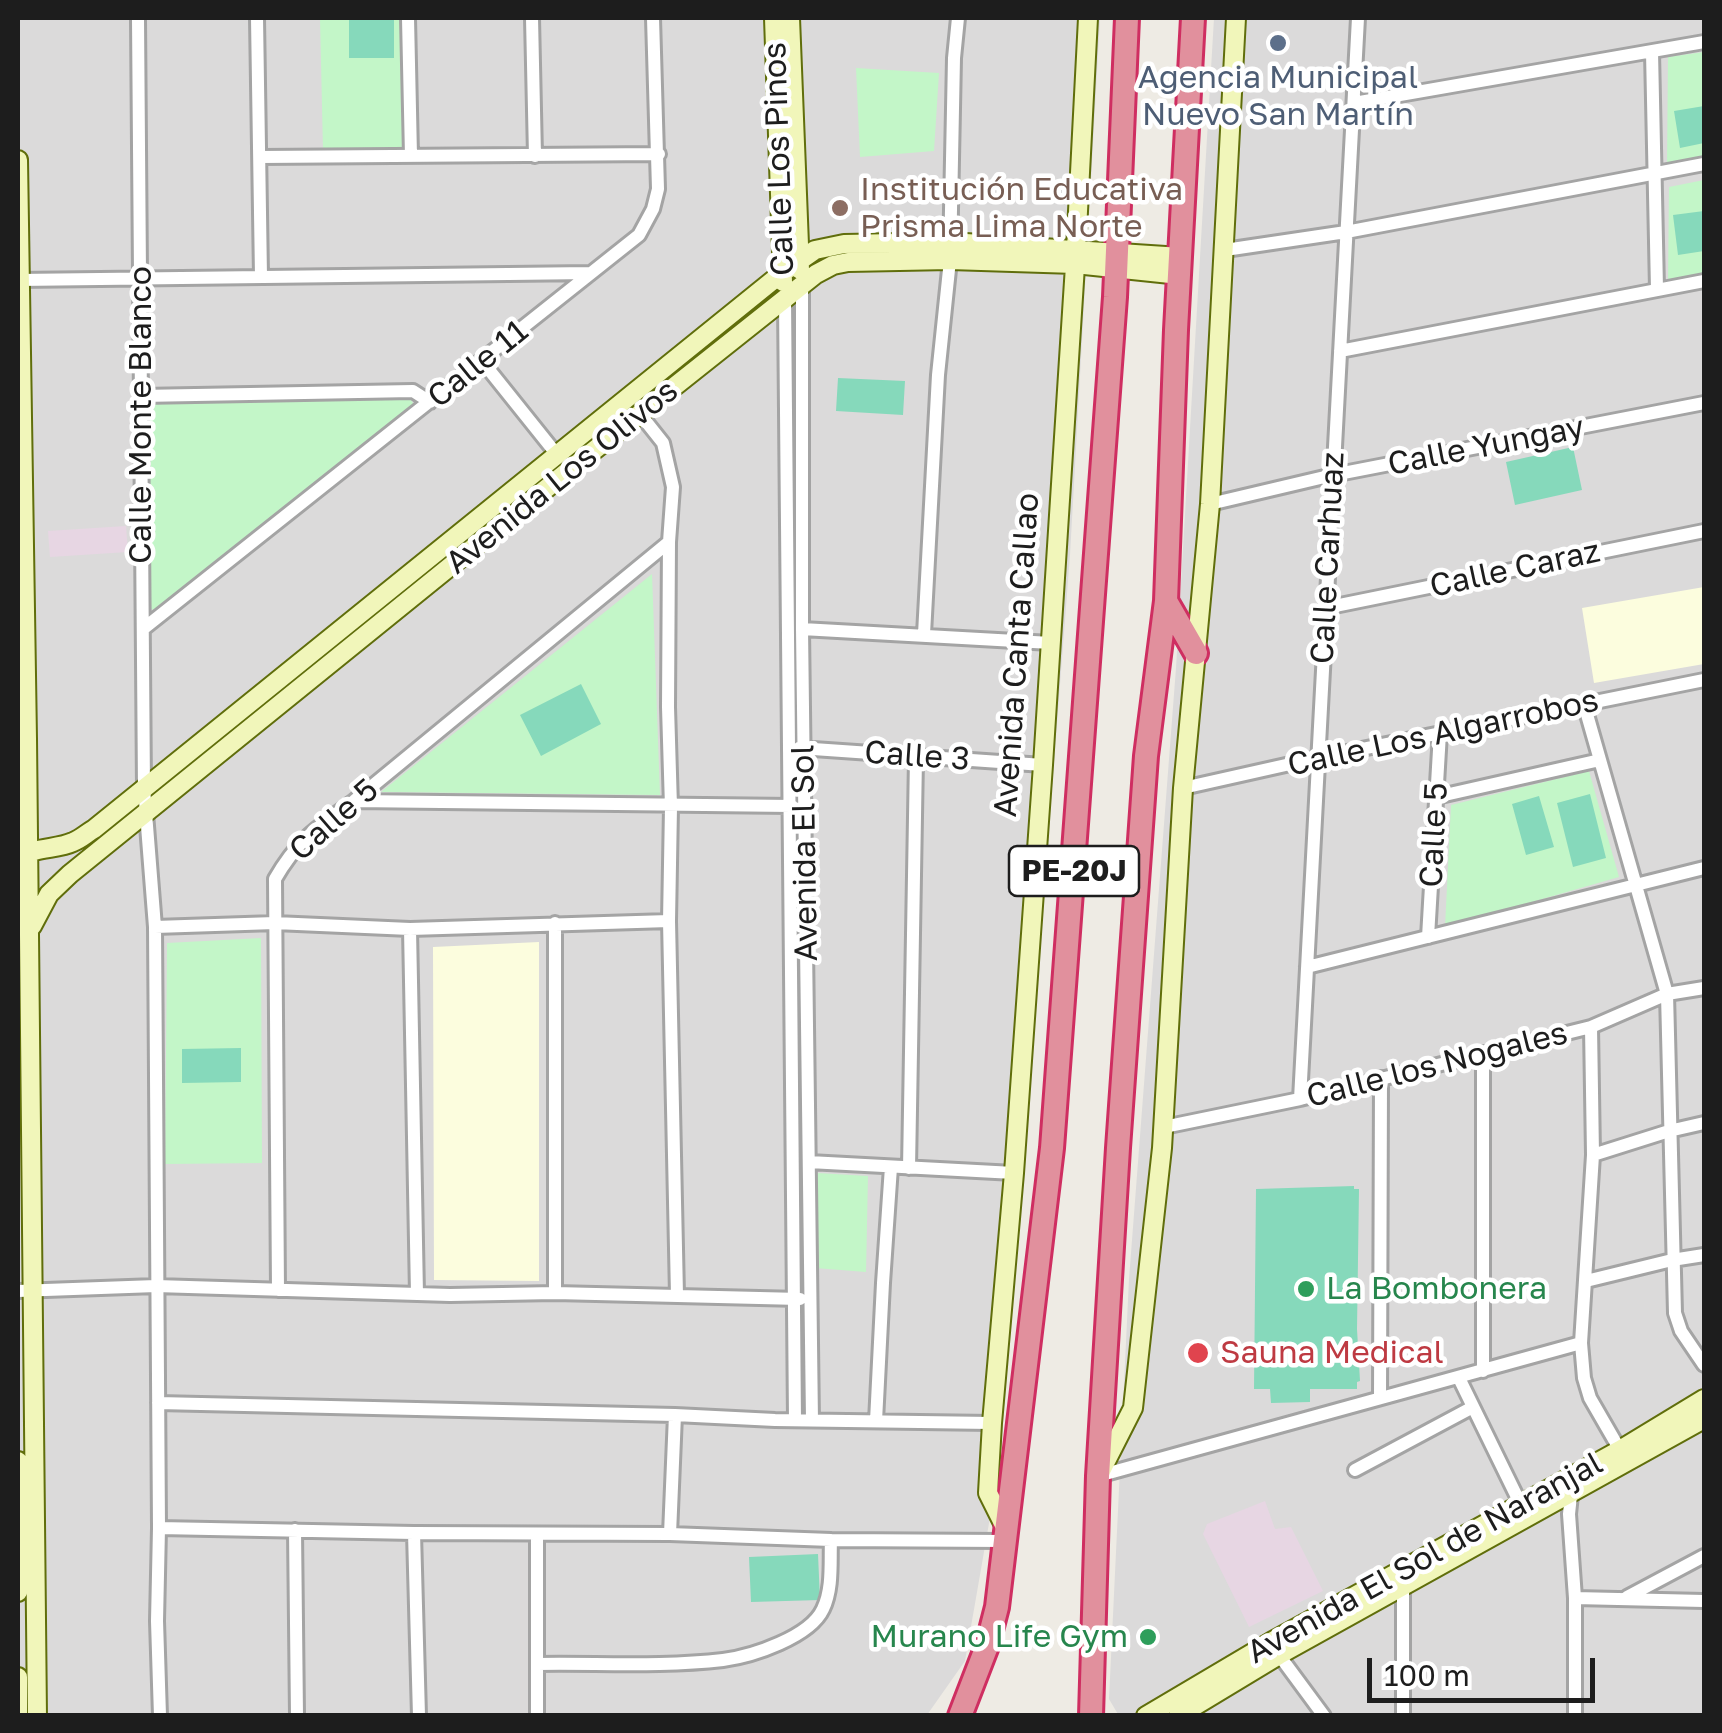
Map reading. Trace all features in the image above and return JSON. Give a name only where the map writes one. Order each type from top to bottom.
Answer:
[{"type":"highway","name":"Avenida Canta Callao","points":[[960,1716],[987,1646],[997,1606],[1052,1148],[1116,261],[1127,18]]},
{"type":"highway","name":"PE-20J","points":[[1091,1716],[1098,1476],[1146,756],[1166,601],[1193,18]]},
{"type":"highway","points":[[1166,601],[1196,653]]},
{"type":"street","name":"Calle Monte Blanco","points":[[138,18],[144,788],[154,927],[160,1716]]},
{"type":"street","points":[[257,18],[261,277]]},
{"type":"street","points":[[408,18],[411,156]]},
{"type":"street","points":[[532,18],[535,156]]},
{"type":"street","name":"Calle 11","points":[[142,630],[638,235],[653,209],[658,189],[653,18]]},
{"type":"street","name":"Calle Los Pinos","points":[[774,18],[785,300]]},
{"type":"street","name":"Calle Los Pinos","points":[[790,18],[802,286]]},
{"type":"street","points":[[924,634],[938,374],[950,251],[958,18]]},
{"type":"street","name":"Avenida Canta Callao","points":[[1006,1536],[988,1493],[1043,764],[1088,18]]},
{"type":"street","points":[[1098,1476],[1133,1408],[1164,1128],[1182,788],[1210,504],[1236,18]]},
{"type":"street","name":"Calle Carhuaz","points":[[1300,1099],[1358,18]]},
{"type":"street","points":[[1354,104],[1704,42]]},
{"type":"street","points":[[1652,52],[1658,289]]},
{"type":"street","points":[[260,158],[659,154]]},
{"type":"street","points":[[18,160],[23,883],[30,935],[24,995],[24,1520],[18,1592]]},
{"type":"street","points":[[1224,250],[1346,232],[1704,164]]},
{"type":"street","name":"Avenida Los Olivos","points":[[23,856],[75,842],[815,250],[844,244],[950,251],[1033,264],[1076,257],[1180,266]]},
{"type":"street","name":"Avenida Los Olivos","points":[[30,935],[43,903],[58,885],[816,274],[848,262],[950,251]]},
{"type":"street","points":[[18,280],[591,273]]},
{"type":"street","points":[[1340,351],[1704,281]]},
{"type":"street","name":"Avenida El Sol","points":[[802,286],[798,748],[812,1420]]},
{"type":"street","name":"Avenida El Sol","points":[[785,300],[788,636],[798,748],[792,806],[795,1420]]},
{"type":"street","points":[[482,360],[558,456]]},
{"type":"street","points":[[141,396],[413,391],[430,402]]},
{"type":"street","name":"Calle Yungay","points":[[1210,504],[1333,475],[1704,404]]},
{"type":"street","points":[[640,414],[664,444],[673,487],[668,707],[676,1295]]},
{"type":"street","name":"Calle Caraz","points":[[1326,608],[1704,530]]},
{"type":"street","name":"Calle 5","points":[[278,1290],[274,879],[304,838],[669,542]]},
{"type":"street","points":[[802,629],[1051,643]]},
{"type":"street","name":"Calle Los Algarrobos","points":[[1182,788],[1704,682]]},
{"type":"street","points":[[1584,704],[1667,994],[1674,1313],[1704,1365]]},
{"type":"street","name":"Calle 5","points":[[1428,937],[1440,733]]},
{"type":"street","name":"Calle 3","points":[[798,748],[1043,764]]},
{"type":"street","points":[[909,1168],[916,758]]},
{"type":"street","points":[[1436,797],[1600,760]]},
{"type":"street","points":[[354,801],[792,806]]},
{"type":"street","points":[[1307,967],[1704,868]]},
{"type":"street","points":[[23,883],[58,885]]},
{"type":"street","points":[[154,927],[274,924],[410,928],[669,921]]},
{"type":"street","points":[[554,923],[556,1293]]},
{"type":"street","points":[[410,928],[417,1294]]},
{"type":"street","name":"Calle los Nogales","points":[[1164,1128],[1300,1099],[1591,1027],[1667,994],[1704,988]]},
{"type":"street","points":[[1591,1027],[1592,1155],[1581,1343],[1590,1398],[1620,1450]]},
{"type":"street","points":[[1484,1053],[1484,1371]]},
{"type":"street","points":[[1380,1398],[1381,1078]]},
{"type":"street","points":[[1592,1155],[1704,1122]]},
{"type":"street","points":[[809,1162],[1014,1173]]},
{"type":"street","points":[[876,1421],[892,1167]]},
{"type":"street","points":[[1586,1281],[1704,1255]]},
{"type":"street","points":[[25,1290],[156,1286],[810,1300]]},
{"type":"street","points":[[1098,1476],[1581,1343]]},
{"type":"street","points":[[1459,1378],[1521,1505]]},
{"type":"street","name":"Avenida El Sol de Naranjal","points":[[1146,1716],[1704,1399]]},
{"type":"street","points":[[158,1403],[992,1423]]},
{"type":"street","points":[[1355,1470],[1473,1407]]},
{"type":"street","points":[[670,1534],[675,1415]]},
{"type":"street","name":"Avenida El Sol de Naranjal","points":[[1178,1716],[1279,1655],[1704,1419]]},
{"type":"street","points":[[18,1461],[37,1716]]},
{"type":"street","points":[[1570,1495],[1575,1716]]},
{"type":"street","points":[[159,1528],[670,1534],[831,1540],[1006,1536]]},
{"type":"street","points":[[295,1530],[297,1716]]},
{"type":"street","points":[[414,1533],[419,1716]]},
{"type":"street","points":[[537,1534],[538,1716]]},
{"type":"street","points":[[537,1664],[726,1660],[760,1651],[813,1624],[824,1608],[831,1540]]},
{"type":"street","points":[[1623,1599],[1704,1556]]},
{"type":"street","points":[[1402,1587],[1404,1716]]},
{"type":"street","points":[[1575,1598],[1704,1600]]},
{"type":"street","points":[[1279,1655],[1324,1716]]},
{"type":"street","points":[[18,1678],[18,1716]]},
{"type":"shaded area","points":[[18,18],[1100,18],[1070,555],[1000,1460],[965,1661],[927,1715],[18,1715]]},
{"type":"shaded area","points":[[1214,18],[1704,18],[1704,1715],[1119,1716],[1109,1699],[1129,1279],[1176,668]]},
{"type":"shaded area","points":[[126,526],[128,552],[50,557],[48,531]]},
{"type":"shaded area","points":[[1704,587],[1704,664],[1594,683],[1582,608]]},
{"type":"shaded area","points":[[539,942],[539,1281],[434,1280],[433,947]]},
{"type":"shaded area","points":[[1265,1501],[1275,1529],[1291,1527],[1323,1591],[1249,1627],[1203,1534],[1207,1524]]},
{"type":"green space","points":[[320,18],[402,18],[404,150],[323,151]]},
{"type":"green space","points":[[349,18],[394,18],[394,58],[349,58]]},
{"type":"green space","points":[[1704,52],[1704,159],[1667,166],[1668,57]]},
{"type":"green space","points":[[856,68],[939,73],[934,151],[860,157]]},
{"type":"green space","points":[[1704,106],[1704,143],[1680,148],[1674,111]]},
{"type":"green space","points":[[1704,180],[1704,276],[1668,283],[1669,187]]},
{"type":"green space","points":[[1704,211],[1704,251],[1678,255],[1673,215]]},
{"type":"green space","points":[[838,378],[905,381],[903,415],[836,411]]},
{"type":"green space","points":[[409,397],[415,406],[159,610],[148,609],[148,402]]},
{"type":"green space","points":[[1573,447],[1582,490],[1515,505],[1506,462]]},
{"type":"green space","points":[[652,574],[660,795],[381,792]]},
{"type":"green space","points":[[581,684],[601,724],[541,756],[520,715]]},
{"type":"green space","points":[[1589,771],[1619,877],[1445,927],[1451,805]]},
{"type":"green space","points":[[1590,794],[1606,858],[1573,867],[1557,803]]},
{"type":"green space","points":[[1539,796],[1554,847],[1526,855],[1512,804]]},
{"type":"green space","points":[[261,938],[262,1163],[165,1164],[167,943]]},
{"type":"green space","points":[[241,1048],[241,1082],[182,1083],[182,1049]]},
{"type":"green space","points":[[817,1173],[868,1176],[866,1272],[815,1268]]},
{"type":"green space","name":"La Bombonera","points":[[1256,1189],[1359,1189],[1357,1389],[1310,1389],[1310,1402],[1271,1403],[1270,1389],[1254,1389]]},
{"type":"green space","points":[[818,1554],[820,1600],[751,1602],[749,1557]]},
{"type":"place","name":"Agencia Municipal Nuevo San Martín","points":[[1278,43]]},
{"type":"place","name":"Institución Educativa Prisma Lima Norte","points":[[840,208]]},
{"type":"place","name":"La Bombonera","points":[[1306,1289]]},
{"type":"place","name":"Sauna Medical","points":[[1198,1353]]},
{"type":"place","name":"Murano Life Gym","points":[[1148,1637]]}]
